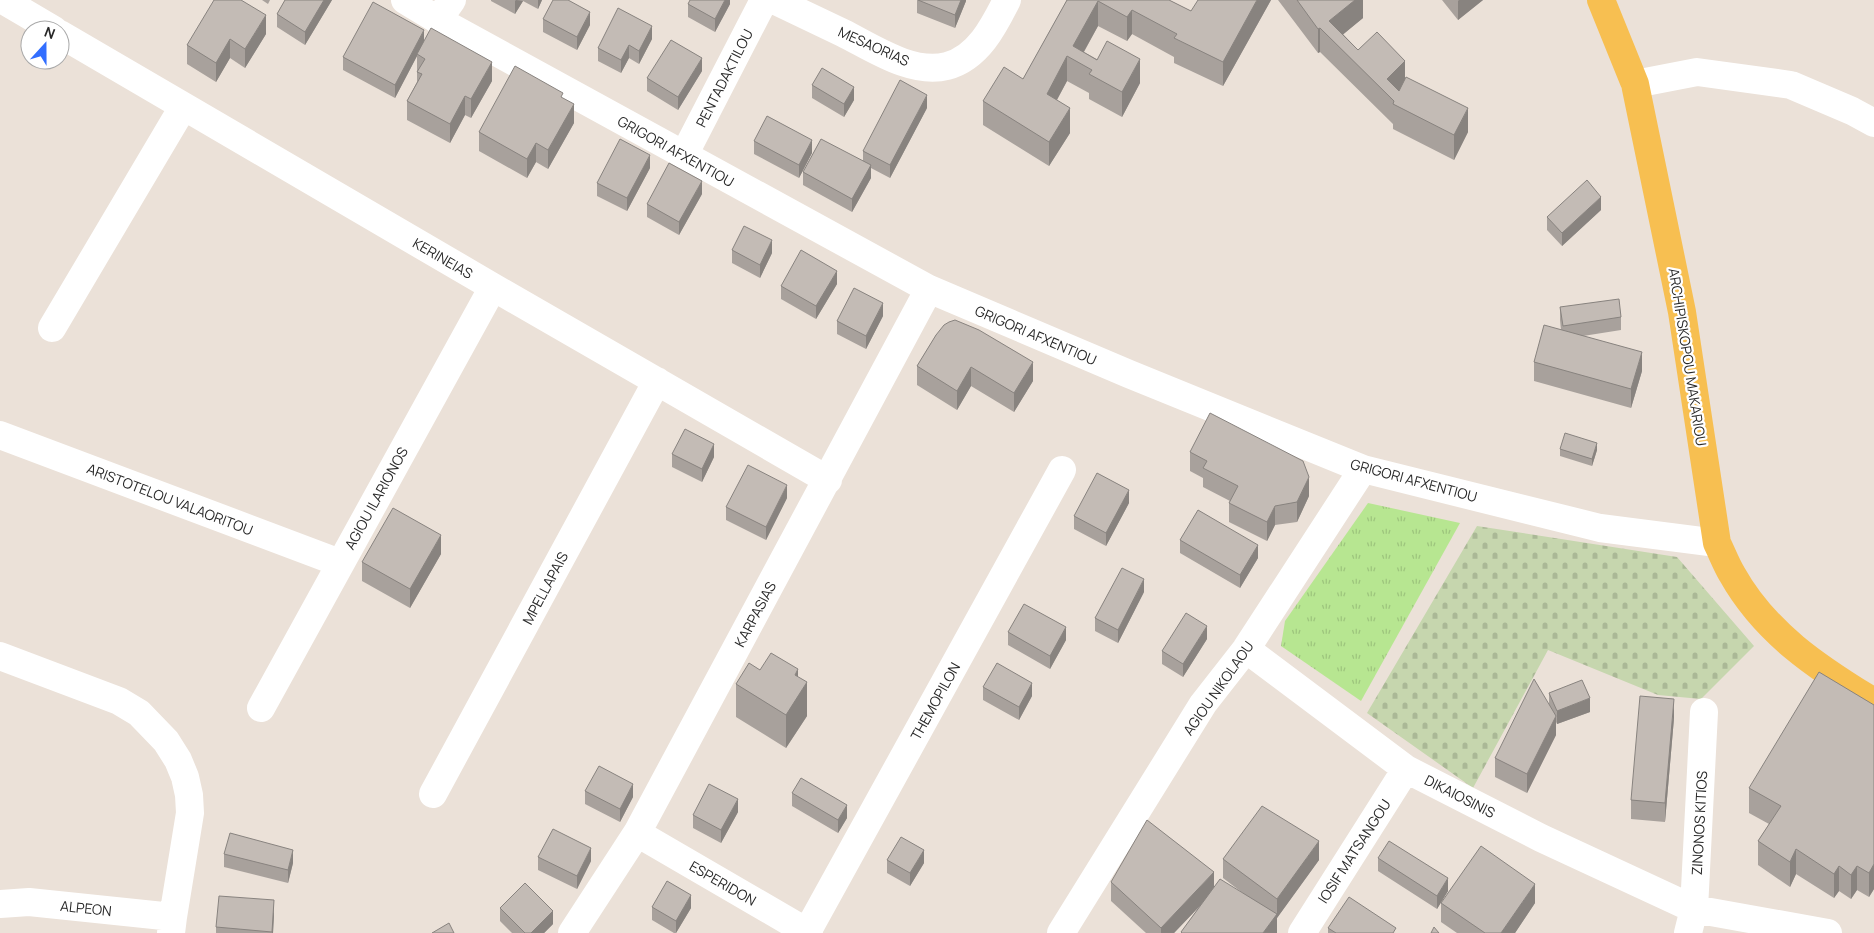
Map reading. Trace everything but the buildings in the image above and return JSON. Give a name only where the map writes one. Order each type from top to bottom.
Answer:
[{"type":"main road","name":"ARCHIPISKOPOU MAKARIOU","points":[[1601,0],[1635,84],[1682,312],[1717,543],[1732,575],[1766,621],[1804,657],[1832,677],[1874,702]]},
{"type":"street","points":[[4,0],[37,20]]},
{"type":"street","name":"GRIGORI AFXENTIOU","points":[[405,0],[445,10],[684,155],[929,289],[1129,374],[1363,470],[1600,528],[1717,543]]},
{"type":"street","name":"PENTADAKTILOU","points":[[684,155],[764,0]]},
{"type":"street","name":"MESAORIAS","points":[[774,0],[900,61],[934,68],[948,66],[963,59],[975,48],[993,28],[1007,0]]},
{"type":"street","name":"KERINEIAS","points":[[70,40],[828,480]]},
{"type":"street","points":[[1635,84],[1698,72],[1791,84],[1852,111],[1874,123]]},
{"type":"street","points":[[52,328],[183,107]]},
{"type":"street","name":"AGIOU ILARIONOS","points":[[261,708],[493,287]]},
{"type":"street","name":"KARPASIAS","points":[[572,933],[637,833],[929,289]]},
{"type":"street","name":"MPELLAPAIS","points":[[433,794],[657,381]]},
{"type":"street","name":"ARISTOTELOU VALAORITOU","points":[[0,436],[340,563]]},
{"type":"street","name":"THEMOPILON","points":[[808,932],[1062,470]]},
{"type":"street","name":"AGIOU NIKOLAOU","points":[[1061,933],[1203,704],[1246,649],[1363,470]]},
{"type":"street","name":"DIKAIOSINIS","points":[[1246,649],[1406,768],[1541,838],[1691,921],[1828,933]]},
{"type":"street","points":[[0,656],[119,701],[139,713],[166,740],[178,760],[185,777],[190,813],[172,925]]},
{"type":"street","name":"ZINONOS KITIOS","points":[[1691,921],[1704,712]]},
{"type":"street","name":"IOSIF MATSANGOU","points":[[1302,933],[1406,768]]},
{"type":"street","name":"ESPERIDON","points":[[637,833],[808,932]]},
{"type":"street","name":"ALPEON","points":[[0,904],[29,902],[172,925]]},
{"type":"green space","points":[[1368,503],[1460,523],[1361,701],[1281,646],[1285,621]]},
{"type":"green space","points":[[1477,526],[1677,557],[1754,646],[1701,699],[1658,695],[1548,650],[1473,788],[1367,713]]}]
